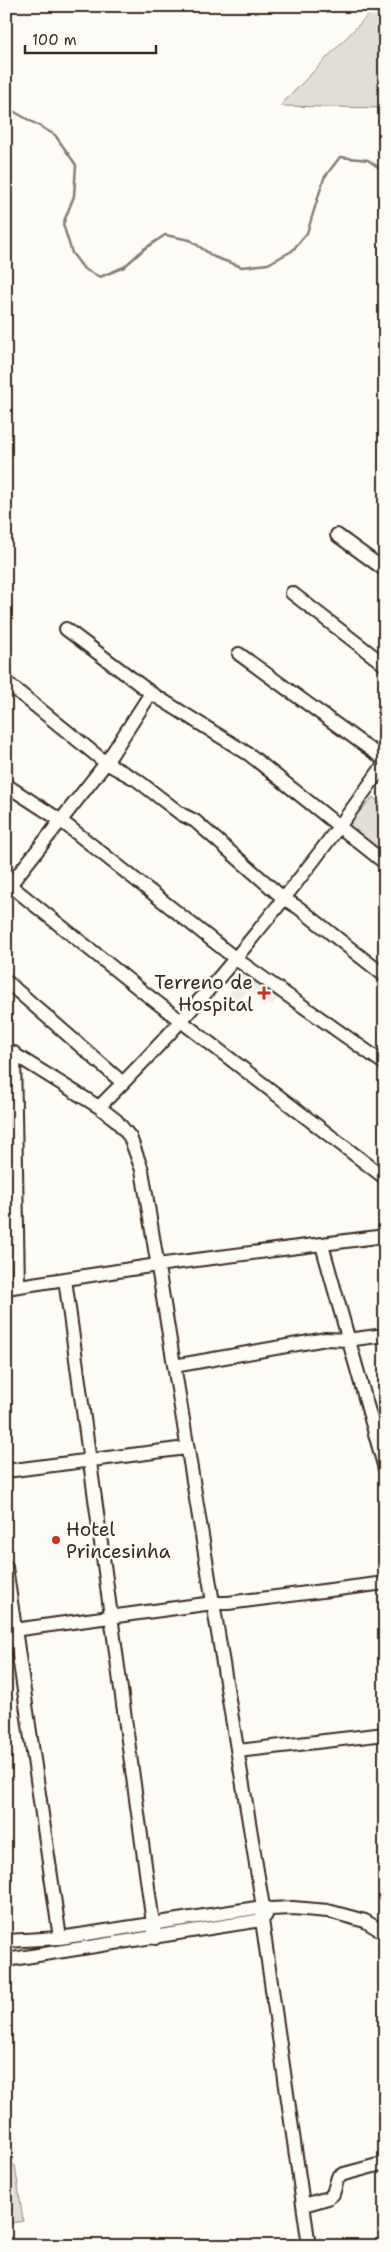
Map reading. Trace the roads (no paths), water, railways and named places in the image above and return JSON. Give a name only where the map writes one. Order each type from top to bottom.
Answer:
[{"type":"street","points":[[337,534],[385,570]]},
{"type":"street","points":[[292,593],[385,665]]},
{"type":"street","points":[[66,629],[151,693],[250,755],[385,863]]},
{"type":"street","points":[[99,1107],[183,1021],[236,958],[341,826],[385,762],[239,654]]},
{"type":"street","points":[[6,682],[106,763],[137,780],[181,814],[195,822],[283,898],[299,908],[385,976]]},
{"type":"street","points":[[151,693],[106,763],[8,886],[385,1178]]},
{"type":"street","points":[[6,784],[60,820],[236,958],[384,1061]]},
{"type":"street","points":[[6,981],[124,1083]]},
{"type":"street","points":[[10,1051],[99,1107],[124,1128],[136,1148],[142,1170],[186,1448],[266,1908],[262,1920],[309,2246]]},
{"type":"street","points":[[10,1051],[12,1287],[157,1265],[385,1236]]},
{"type":"street","points":[[322,1245],[347,1340],[385,1469]]},
{"type":"street","points":[[65,1279],[155,1938]]},
{"type":"street","points":[[174,1366],[326,1339],[347,1340],[385,1335]]},
{"type":"street","points":[[6,1472],[90,1459],[186,1448]]},
{"type":"street","points":[[6,1568],[11,1631],[60,1938]]},
{"type":"street","points":[[11,1631],[213,1603],[228,1603],[385,1583]]},
{"type":"street","points":[[238,1751],[385,1734]]},
{"type":"street","points":[[6,1941],[60,1938],[266,1908],[328,1911],[365,1920],[385,1933]]},
{"type":"street","points":[[6,1960],[262,1920]]},
{"type":"street","points":[[304,2205],[328,2198],[333,2194],[338,2177],[385,2163]]},
{"type":"waterway","points":[[6,107],[55,135],[76,165],[74,196],[63,224],[72,253],[84,269],[100,277],[124,267],[144,249],[165,235],[190,240],[214,257],[242,267],[268,264],[292,251],[307,233],[324,178],[340,157],[368,160],[385,172]]},
{"type":"place","name":"Terreno de Hospital","points":[[264,993]]},
{"type":"place","name":"Hotel Princesinha","points":[[56,1540]]}]
